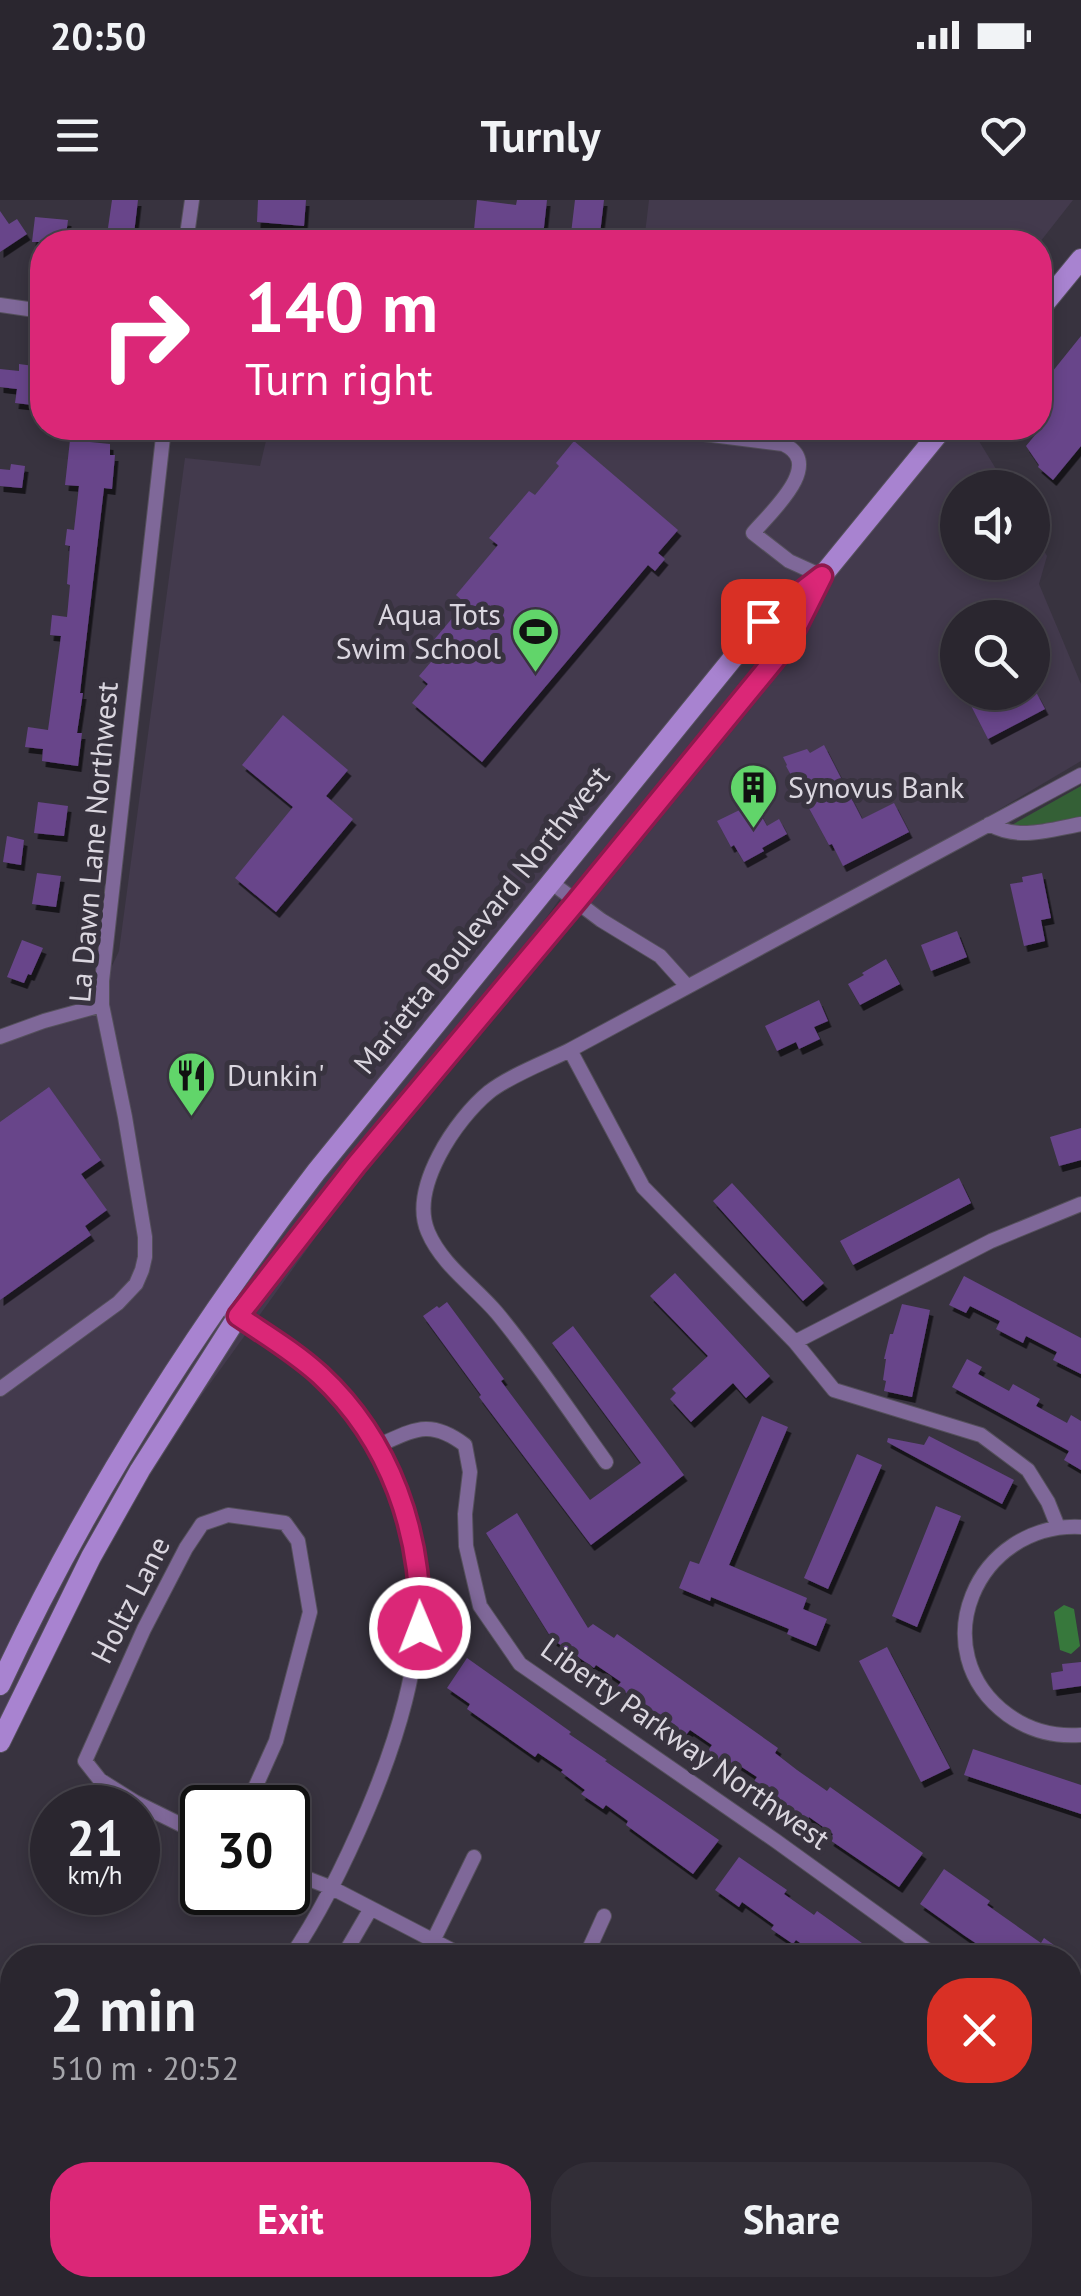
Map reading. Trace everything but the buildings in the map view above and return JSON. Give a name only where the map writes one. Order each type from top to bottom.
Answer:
[{"type":"main road","points":[[1052,295],[1081,260]]},
{"type":"main road","points":[[0,1742],[107,1528],[238,1316],[356,1165],[789,642],[822,576],[933,440]]},
{"type":"main road","name":"Marietta Boulevard Northwest","points":[[0,1684],[61,1562],[113,1470],[218,1304],[316,1172],[763,621],[822,576]]},
{"type":"street","points":[[188,230],[192,200]]},
{"type":"street","points":[[0,305],[30,309]]},
{"type":"street","name":"La Dawn Lane Northwest","points":[[0,1389],[112,1307],[136,1284],[145,1257],[126,1117],[102,1005],[102,981],[163,440]]},
{"type":"street","points":[[752,440],[783,444],[794,449],[800,461],[798,474],[784,498],[753,533],[789,561],[822,576]]},
{"type":"street","points":[[606,1462],[497,1313],[440,1253],[426,1228],[425,1191],[442,1148],[490,1091],[1081,775]]},
{"type":"street","points":[[989,824],[1011,834],[1081,824]]},
{"type":"street","points":[[552,883],[601,920],[660,956],[687,986]]},
{"type":"street","points":[[0,1037],[102,1005]]},
{"type":"street","points":[[570,1050],[643,1186],[795,1342],[834,1390],[982,1435],[1028,1470],[1058,1527]]},
{"type":"street","points":[[795,1342],[991,1242],[1081,1204]]},
{"type":"street","points":[[218,1304],[319,1374],[377,1446],[404,1505],[419,1584],[420,1628],[411,1682],[383,1774],[346,1862],[298,1945]]},
{"type":"street","name":"Liberty Parkway Northwest","points":[[377,1446],[426,1428],[448,1432],[465,1445],[470,1472],[466,1546],[480,1606],[520,1664],[920,1945]]},
{"type":"street","name":"Holtz Lane","points":[[180,1824],[100,1780],[85,1761],[144,1629],[186,1548],[202,1524],[228,1515],[284,1523],[298,1541],[310,1612],[276,1741],[256,1785]]},
{"type":"street","points":[[1081,1527],[1058,1527],[1020,1539],[989,1565],[978,1581],[966,1620],[966,1640],[976,1678],[1001,1710],[1035,1730],[1081,1734]]},
{"type":"street","points":[[434,1941],[474,1857]]},
{"type":"street","points":[[310,1879],[442,1945]]},
{"type":"street","points":[[350,1945],[370,1910]]},
{"type":"street","points":[[591,1945],[604,1916]]},
{"type":"shaded area","points":[[649,200],[1073,200],[1049,230],[645,230]]},
{"type":"shaded area","points":[[266,440],[978,440],[997,470],[940,470],[940,580],[1040,580],[1046,600],[940,600],[940,710],[1050,710],[1050,610],[1081,684],[1081,761],[826,912],[694,984],[567,889],[134,1489],[0,1750],[0,1035],[98,996],[119,951],[185,458],[260,466]]},
{"type":"shaded area","points":[[1081,786],[1081,817],[1001,831]]},
{"type":"shaded area","points":[[1064,1605],[1074,1609],[1080,1646],[1071,1654],[1060,1650],[1054,1612]]},
{"type":"place","name":"Aqua Tots Swim School","points":[[536,674]]},
{"type":"place","name":"Synovus Bank","points":[[753,830]]},
{"type":"place","name":"Dunkin'","points":[[192,1118]]},
{"type":"route","points":[[420,1628],[418,1568],[412,1536],[404,1505],[377,1446],[319,1374],[238,1316],[356,1165],[789,642],[822,576],[763,621]]}]
